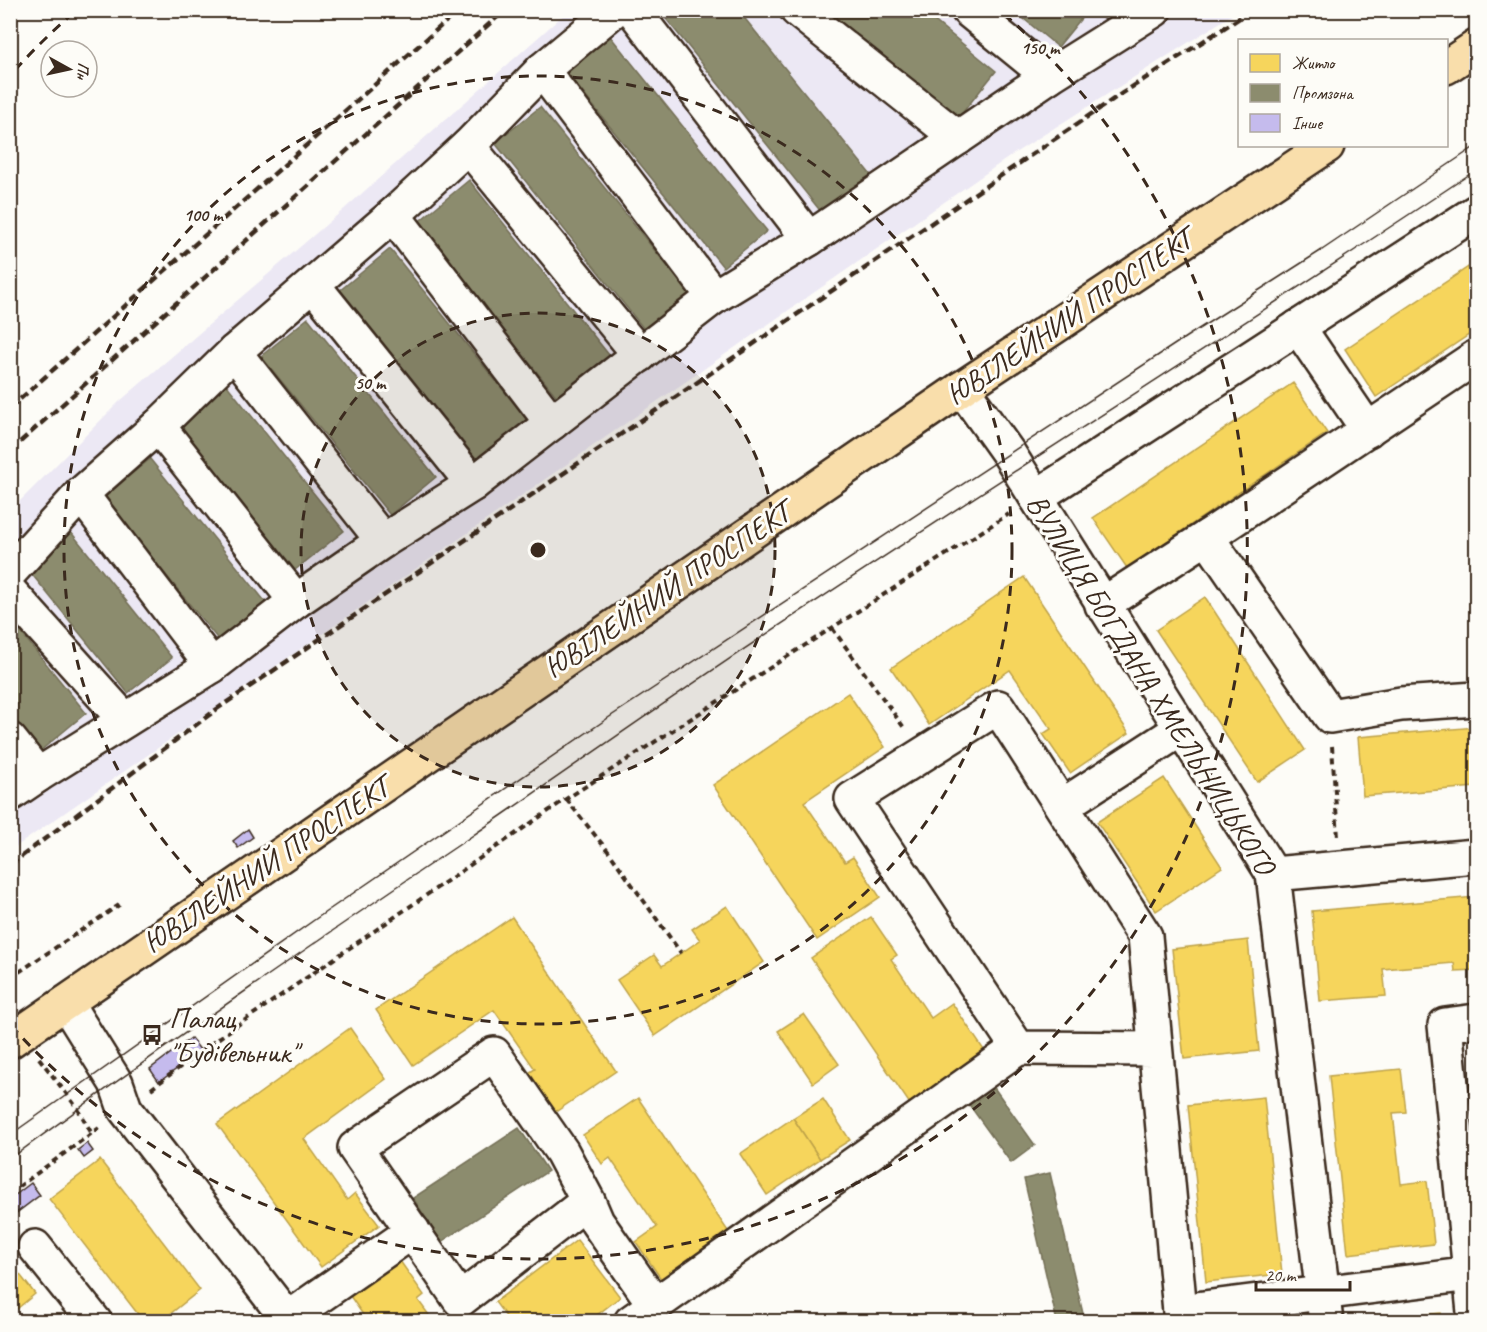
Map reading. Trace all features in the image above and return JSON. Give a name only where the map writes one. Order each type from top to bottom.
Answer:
[{"type":"main road","points":[[1448,66],[1476,47]]},
{"type":"main road","name":"ЮВІЛЕЙНИЙ ПРОСПЕКТ","points":[[15,1038],[962,388],[1325,147]]},
{"type":"street","points":[[10,572],[81,494],[158,426],[234,352],[393,215],[468,146],[542,70],[614,10]]},
{"type":"street","points":[[633,10],[808,239]]},
{"type":"street","points":[[797,10],[958,138]]},
{"type":"street","points":[[968,10],[1049,76]]},
{"type":"street","points":[[10,794],[212,666],[296,601],[383,541],[473,484],[714,297],[808,239],[1049,76],[1150,11]]},
{"type":"street","points":[[542,70],[714,297]]},
{"type":"street","points":[[468,146],[640,355]]},
{"type":"street","points":[[1035,497],[1476,212]]},
{"type":"street","points":[[393,215],[552,423]]},
{"type":"street","points":[[313,285],[473,484]]},
{"type":"street","points":[[1298,327],[1368,430]]},
{"type":"street","points":[[234,352],[383,541]]},
{"type":"street","points":[[1102,605],[1476,357]]},
{"type":"street","name":"ВУЛИЦЯ БОГДАНА ХМЕЛЬНИЦЬКОГО","points":[[962,388],[1009,454],[1273,874],[1324,1308]]},
{"type":"street","points":[[158,426],[296,601]]},
{"type":"street","points":[[81,494],[212,666]]},
{"type":"street","points":[[1207,537],[1330,716],[1401,704],[1476,699]]},
{"type":"street","points":[[10,592],[125,720]]},
{"type":"street","points":[[1018,1048],[852,799],[998,707],[1144,936],[1181,1316],[1324,1308],[1471,1274]]},
{"type":"street","points":[[1062,806],[1181,729]]},
{"type":"street","points":[[10,740],[38,775]]},
{"type":"street","points":[[1273,874],[1476,856]]},
{"type":"street","points":[[66,1003],[116,1083],[125,1109],[289,1320],[413,1231]]},
{"type":"street","points":[[1474,1322],[1445,1025],[1476,1021]]},
{"type":"street","points":[[588,1201],[460,1299],[355,1148],[494,1054],[562,1152],[588,1201],[643,1313],[1018,1048],[1155,1049]]},
{"type":"street","points":[[35,1247],[86,1318]]},
{"type":"path","points":[[10,1193],[216,1040],[566,799],[1035,497]]},
{"type":"path","points":[[832,628],[923,754]]},
{"type":"path","points":[[1330,716],[1340,868]]},
{"type":"path","points":[[566,799],[611,855],[681,953]]},
{"type":"path","points":[[10,978],[122,903]]},
{"type":"path","points":[[15,1038],[78,1109],[92,1134]]},
{"type":"shaded area","points":[[568,11],[1238,11],[1015,153],[11,850],[11,510],[120,401],[342,211]]},
{"type":"building: Житло","points":[[1476,262],[1476,330],[1376,397],[1345,349]]},
{"type":"building: Житло","points":[[1293,383],[1327,433],[1127,568],[1093,518]]},
{"type":"building: Житло","points":[[1024,577],[1129,733],[1070,773],[1043,734],[1051,729],[1010,670],[929,725],[891,668]]},
{"type":"building: Житло","points":[[1205,597],[1305,750],[1257,782],[1156,630]]},
{"type":"building: Житло","points":[[848,693],[885,747],[804,802],[845,862],[853,857],[880,897],[817,940],[713,785]]},
{"type":"building: Житло","points":[[1476,727],[1476,787],[1363,796],[1358,737]]},
{"type":"building: Житло","points":[[1164,778],[1222,867],[1156,911],[1097,822]]},
{"type":"building: Житло","points":[[1476,897],[1476,970],[1455,971],[1454,963],[1383,969],[1386,996],[1320,1001],[1312,911]]},
{"type":"building: Житло","points":[[727,906],[764,962],[655,1036],[617,980],[654,955],[662,966],[700,940],[692,929]]},
{"type":"building: Житло","points":[[512,917],[616,1071],[554,1113],[527,1074],[535,1069],[494,1010],[413,1065],[376,1010]]},
{"type":"building: Житло","points":[[871,917],[897,955],[891,959],[931,1018],[952,1003],[990,1059],[914,1110],[811,958]]},
{"type":"building: Житло","points":[[1248,940],[1259,1051],[1184,1059],[1172,949]]},
{"type":"building: Житло","points":[[804,1014],[839,1064],[813,1083],[778,1031]]},
{"type":"building: Житло","points":[[350,1028],[386,1079],[304,1139],[347,1200],[355,1193],[379,1225],[321,1267],[217,1124]]},
{"type":"building: Житло","points":[[1401,1069],[1406,1112],[1393,1113],[1401,1184],[1427,1181],[1434,1244],[1348,1254],[1329,1076]]},
{"type":"building: Житло","points":[[1264,1097],[1282,1274],[1206,1282],[1188,1105]]},
{"type":"building: Житло","points":[[638,1098],[734,1240],[666,1286],[636,1242],[657,1227],[610,1158],[602,1164],[583,1135]]},
{"type":"building: Житло","points":[[823,1099],[850,1140],[820,1159],[793,1118]]},
{"type":"building: Житло","points":[[793,1118],[820,1159],[767,1195],[740,1154]]},
{"type":"building: Житло","points":[[100,1160],[200,1290],[160,1322],[144,1322],[49,1199]]},
{"type":"building: Житло","points":[[577,1240],[620,1297],[588,1322],[510,1322],[495,1302]]},
{"type":"building: Житло","points":[[400,1261],[424,1295],[418,1300],[434,1322],[368,1322],[350,1296]]},
{"type":"building: Житло","points":[[10,1262],[35,1294],[12,1313],[10,1311]]},
{"type":"building: Житло","points":[[1441,1313],[1442,1322],[1371,1322],[1371,1320]]},
{"type":"building: Промзона","points":[[659,10],[738,10],[874,179],[826,218]]},
{"type":"building: Промзона","points":[[826,10],[921,10],[996,71],[959,117]]},
{"type":"building: Промзона","points":[[1013,10],[1088,10],[1058,47]]},
{"type":"building: Промзона","points":[[610,36],[767,231],[723,267],[566,72]]},
{"type":"building: Промзона","points":[[540,107],[696,302],[652,339],[495,143]]},
{"type":"building: Промзона","points":[[469,180],[613,360],[561,402],[417,223]]},
{"type":"building: Промзона","points":[[390,249],[528,421],[477,462],[339,291]]},
{"type":"building: Промзона","points":[[308,318],[436,477],[390,515],[261,356]]},
{"type":"building: Промзона","points":[[226,384],[344,531],[295,570],[178,424]]},
{"type":"building: Промзона","points":[[150,459],[272,610],[225,648],[103,497]]},
{"type":"building: Промзона","points":[[66,526],[172,658],[128,693],[22,562]]},
{"type":"building: Промзона","points":[[10,619],[86,713],[40,751],[10,714]]},
{"type":"building: Промзона","points":[[990,1082],[1035,1145],[1011,1163],[965,1099]]},
{"type":"building: Промзона","points":[[519,1128],[548,1171],[441,1242],[413,1198]]},
{"type":"building: Промзона","points":[[1050,1173],[1085,1322],[1057,1322],[1024,1179]]},
{"type":"building: Інше","points":[[248,829],[253,837],[238,848],[233,841]]},
{"type":"building: Інше","points":[[191,1038],[201,1051],[159,1082],[150,1069]]},
{"type":"building: Інше","points":[[87,1143],[93,1151],[84,1158],[78,1150]]},
{"type":"building: Інше","points":[[31,1183],[40,1195],[11,1217],[10,1199]]},
{"type":"tram line","points":[[10,1135],[317,918],[611,716],[1322,250],[1476,146]]},
{"type":"tram line","points":[[10,1159],[353,916],[725,662],[1476,170]]},
{"type":"railway","points":[[10,408],[459,10]]},
{"type":"railway","points":[[10,451],[505,10]]},
{"type":"railway","points":[[10,865],[217,709],[1121,94],[1252,10]]},
{"type":"place","name":"Палац \"Будівельник\"","points":[[152,1035]]}]
